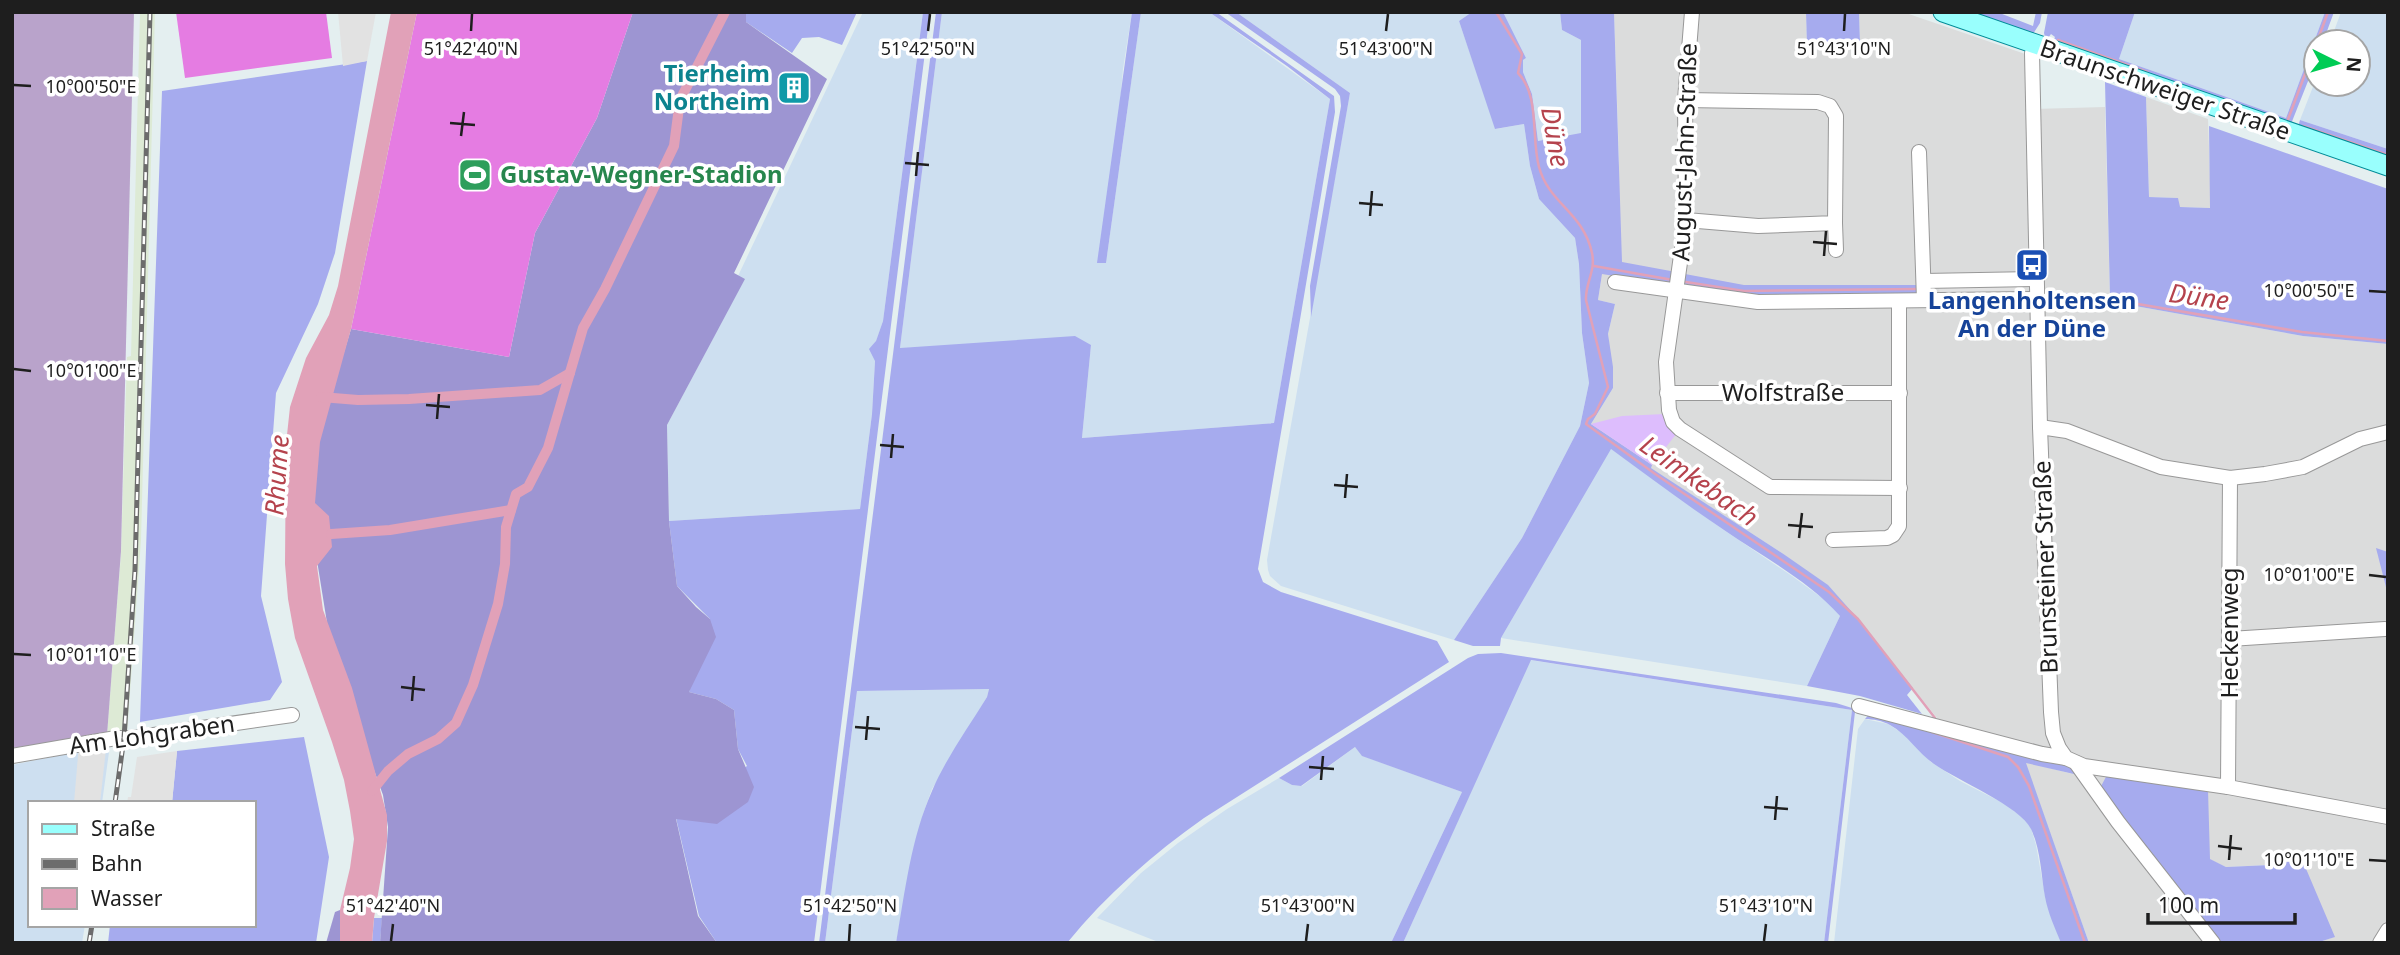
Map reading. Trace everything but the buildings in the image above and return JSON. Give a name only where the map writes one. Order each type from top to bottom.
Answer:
[{"type":"main road","name":"Braunschweiger Straße","points":[[1943,12],[2388,166]]},
{"type":"street","name":"August-Jahn-Straße","points":[[1692,12],[1685,100],[1686,220],[1678,292],[1666,354],[1670,415],[1679,429],[1766,485],[1777,488],[1900,488]]},
{"type":"street","name":"Brunsteiner Straße","points":[[2035,45],[2032,53],[2036,279],[2051,720],[2056,743],[2213,943]]},
{"type":"street","points":[[1685,100],[1818,102],[1830,106],[1836,116],[1836,250]]},
{"type":"street","points":[[1919,152],[1924,300]]},
{"type":"street","points":[[1686,220],[1759,226],[1835,223]]},
{"type":"street","points":[[1924,281],[2036,279]]},
{"type":"street","points":[[1615,282],[1758,302],[2037,299]]},
{"type":"street","points":[[1833,540],[1883,539],[1893,536],[1899,526],[1899,301]]},
{"type":"street","name":"Wolfstraße","points":[[1667,393],[1900,393]]},
{"type":"street","points":[[2040,427],[2067,431],[2161,467],[2230,478],[2303,467],[2360,439],[2388,432]]},
{"type":"street","name":"Heckenweg","points":[[2228,787],[2230,478]]},
{"type":"street","points":[[2230,639],[2385,629]]},
{"type":"street","points":[[1859,706],[2098,769],[2228,787],[2388,817]]},
{"type":"street","name":"Am Lohgraben","points":[[12,756],[116,738],[133,738],[292,715]]},
{"type":"street","points":[[2380,943],[2388,930]]},
{"type":"shaded area","points":[[12,12],[134,12],[121,551],[107,735],[12,748]]},
{"type":"shaded area","points":[[140,12],[155,12],[141,540],[127,734],[107,735],[121,554],[127,357],[131,356]]},
{"type":"shaded area","points":[[176,12],[326,12],[332,58],[185,78]]},
{"type":"shaded area","points":[[338,12],[376,12],[367,61],[343,66]]},
{"type":"shaded area","name":"Gustav-Wegner-Stadion","points":[[417,12],[633,12],[597,118],[535,233],[509,357],[351,329]]},
{"type":"shaded area","points":[[633,12],[746,12],[746,22],[827,79],[734,273],[745,279],[667,425],[669,521],[677,586],[710,619],[716,637],[689,692],[716,699],[734,710],[738,749],[754,787],[748,802],[717,824],[676,819],[698,916],[717,943],[380,943],[388,827],[383,795],[332,654],[315,548],[310,473],[322,424],[351,329],[509,357],[535,233],[597,118]]},
{"type":"shaded area","points":[[746,12],[857,12],[842,45],[819,37],[802,38],[792,53],[746,22]]},
{"type":"shaded area","points":[[863,12],[923,12],[883,321],[872,353],[875,360],[872,414],[860,509],[669,521],[667,425],[744,280],[738,276]]},
{"type":"shaded area","points":[[923,12],[930,12],[814,943],[717,943],[699,916],[676,818],[747,766],[738,749],[734,710],[716,699],[689,692],[710,619],[677,586],[669,521],[860,509],[872,414],[875,361],[869,349],[876,341],[883,321]]},
{"type":"shaded area","points":[[936,12],[942,12],[900,348],[1075,336],[1091,345],[1082,438],[1274,423],[1330,99],[1209,12],[1216,12],[1334,96],[1335,112],[1258,569],[1263,582],[1281,592],[1437,641],[1449,662],[1204,818],[1114,891],[1067,943],[896,943],[910,866],[925,809],[944,767],[987,697],[989,689],[857,691],[825,943],[819,943]]},
{"type":"shaded area","points":[[942,12],[1132,12],[1123,69],[1106,263],[1141,12],[1209,12],[1330,99],[1274,423],[1082,438],[1091,345],[900,348]]},
{"type":"shaded area","points":[[1132,12],[1141,12],[1106,263],[1097,263]]},
{"type":"shaded area","points":[[1225,12],[1236,12],[1350,93],[1311,317],[1310,286],[1341,106],[1340,96],[1335,89]]},
{"type":"shaded area","points":[[1236,12],[1472,12],[1459,21],[1496,129],[1524,124],[1530,166],[1539,199],[1575,238],[1582,333],[1589,383],[1580,426],[1522,538],[1454,640],[1281,586],[1270,576],[1267,560],[1350,93]]},
{"type":"shaded area","points":[[1472,12],[1503,12],[1526,58],[1523,60],[1523,72],[1532,94],[1538,141],[1581,133],[1581,40],[1562,30],[1560,12],[1614,12],[1622,262],[1676,272],[1671,285],[1602,274],[1598,300],[1615,304],[1608,334],[1613,388],[1591,424],[1652,465],[1651,468],[1828,585],[1913,688],[1907,695],[1922,714],[1860,696],[1807,686],[1840,616],[1800,580],[1695,510],[1611,449],[1501,638],[1500,646],[1473,646],[1454,640],[1522,538],[1580,426],[1589,383],[1582,333],[1575,238],[1539,199],[1530,166],[1524,124],[1495,129],[1459,21]]},
{"type":"shaded area","points":[[1503,12],[1560,12],[1562,30],[1581,40],[1581,134],[1538,141],[1532,94],[1523,72],[1523,60],[1526,58]]},
{"type":"shaded area","points":[[1614,12],[1806,12],[1807,46],[1860,43],[1859,12],[1903,12],[2031,56],[2033,109],[2105,107],[2110,298],[2051,291],[2051,303],[2124,304],[2303,336],[2388,344],[2388,552],[2377,549],[2388,595],[2388,943],[2316,943],[2334,937],[2291,861],[2226,867],[2209,859],[2207,790],[2107,775],[2219,943],[2089,943],[2025,762],[2073,774],[1949,733],[1852,612],[1782,553],[1656,472],[1591,424],[1613,388],[1608,334],[1615,304],[1598,300],[1619,161]]},
{"type":"shaded area","points":[[1806,12],[1859,12],[1860,44],[1807,46]]},
{"type":"shaded area","points":[[1960,12],[1997,12],[2033,26],[2036,12],[2042,12],[2040,23],[2033,34]]},
{"type":"shaded area","points":[[2048,12],[2135,12],[2119,59],[2286,118],[2302,75],[2302,96],[2291,124],[2053,41],[2055,37],[2051,34],[2046,41],[2044,33]]},
{"type":"shaded area","points":[[2135,12],[2325,12],[2319,28],[2302,28],[2302,75],[2286,118],[2119,59]]},
{"type":"shaded area","points":[[2325,12],[2334,12],[2328,28],[2319,28]]},
{"type":"shaded area","points":[[2341,12],[2388,12],[2388,149],[2300,120],[2309,98],[2372,98],[2372,28],[2335,28]]},
{"type":"shaded area","points":[[367,61],[335,253],[318,304],[276,393],[261,596],[282,682],[270,700],[140,722],[162,91]]},
{"type":"shaded area","points":[[2105,82],[2146,97],[2149,197],[2178,198],[2180,207],[2210,208],[2209,126],[2388,189],[2388,344],[2303,336],[2124,304],[2051,303],[2046,291],[2110,298]]},
{"type":"shaded area","points":[[2146,97],[2208,119],[2211,208],[2179,207],[2178,198],[2149,197]]},
{"type":"shaded area","points":[[2300,120],[2388,149],[2388,161],[2297,130]]},
{"type":"shaded area","points":[[1685,274],[1744,285],[1917,285],[1917,296],[1748,298],[1685,285]]},
{"type":"shaded area","points":[[2016,287],[2016,296],[1940,297],[1939,288]]},
{"type":"shaded area","points":[[1665,414],[1677,433],[1652,465],[1591,424],[1622,416]]},
{"type":"shaded area","points":[[1610,448],[1829,603],[1840,616],[1807,686],[1501,638]]},
{"type":"shaded area","points":[[2376,548],[2388,552],[2388,595]]},
{"type":"shaded area","points":[[1501,653],[1836,703],[1852,708],[1855,712],[1828,943],[1824,943],[1852,710],[1531,660],[1403,943],[1391,943],[1462,792],[1362,756],[1355,747],[1301,786],[1292,785],[1279,778],[1468,658],[1478,654]]},
{"type":"shaded area","points":[[1530,660],[1852,710],[1824,943],[1403,943]]},
{"type":"shaded area","points":[[989,689],[987,697],[932,789],[914,847],[896,943],[825,943],[857,691]]},
{"type":"shaded area","points":[[1871,712],[2074,769],[2074,774],[2026,763],[2089,943],[2061,943],[2046,903],[2037,845],[2025,820],[2002,803],[1934,764],[1890,725],[1865,719]]},
{"type":"shaded area","points":[[1865,719],[1888,724],[1905,735],[1931,762],[1960,781],[2005,804],[2023,818],[2031,828],[2046,901],[2061,943],[1834,943],[1858,729]]},
{"type":"shaded area","points":[[304,737],[329,857],[316,943],[108,943],[110,927],[256,927],[256,801],[172,801],[177,751]]},
{"type":"shaded area","points":[[107,740],[100,801],[74,801],[79,744]]},
{"type":"shaded area","points":[[110,745],[102,801],[28,801],[28,927],[85,927],[82,943],[12,943],[12,765]]},
{"type":"shaded area","points":[[1355,747],[1363,756],[1462,792],[1391,943],[1161,943],[1097,918],[1141,873],[1227,809],[1279,778],[1292,785],[1302,786]]},
{"type":"shaded area","points":[[177,751],[172,801],[127,801],[128,797],[131,797],[137,757]]},
{"type":"shaded area","points":[[2107,775],[2208,790],[2210,859],[2226,867],[2291,861],[2304,864],[2335,937],[2316,943],[2219,943],[2099,790]]},
{"type":"shaded area","points":[[340,910],[340,943],[326,943],[335,912]]},
{"type":"shaded area","points":[[374,918],[382,918],[380,943],[372,943]]},
{"type":"water","points":[[391,12],[417,12],[351,329],[320,442],[315,503],[329,516],[332,547],[317,566],[323,610],[352,688],[387,815],[387,841],[372,943],[340,943],[340,910],[354,839],[344,780],[295,638],[288,599],[285,564],[286,444],[290,407],[306,358],[329,315],[338,286]]},
{"type":"waterway","points":[[372,791],[388,771],[408,754],[438,739],[456,723],[473,685],[498,604],[505,564],[506,527],[516,494],[528,487],[548,448],[583,328],[605,289],[674,146],[680,100],[725,12]]},
{"type":"waterway","name":"Leimkebach","points":[[1496,12],[1522,54],[1518,73],[1525,82],[1532,105],[1537,156],[1544,180],[1581,227],[1592,253],[1593,266],[1586,300],[1608,387],[1595,414],[1586,424],[1829,592],[1858,619],[1935,718],[1934,722]]},
{"type":"waterway","points":[[2322,28],[2328,12]]},
{"type":"waterway","points":[[2058,40],[2147,72]]},
{"type":"waterway","points":[[2285,121],[2287,122],[2302,82]]},
{"type":"waterway","points":[[2303,126],[2388,155]]},
{"type":"waterway","name":"Düne","points":[[1594,266],[1673,280]]},
{"type":"waterway","name":"Düne","points":[[1686,282],[1744,291],[1916,289]]},
{"type":"waterway","name":"Düne","points":[[2048,294],[2105,302],[2126,302],[2302,332],[2388,341]]},
{"type":"waterway","points":[[321,397],[358,400],[409,399],[540,390],[570,373]]},
{"type":"waterway","points":[[331,534],[390,530],[511,510]]},
{"type":"waterway","name":"Leimkebach","points":[[1932,732],[2008,757],[2018,767],[2029,786],[2085,943]]},
{"type":"railway","points":[[115,801],[124,738],[135,570],[150,12]]},
{"type":"railway","points":[[89,943],[92,927]]},
{"type":"place","name":"Tierheim Northeim","points":[[794,88]]},
{"type":"place","name":"Gustav-Wegner-Stadion","points":[[475,175]]},
{"type":"place","name":"Langenholtensen An der Düne","points":[[2032,265]]},
{"type":"water label","name":"Rhume","points":[[277,475]]}]
